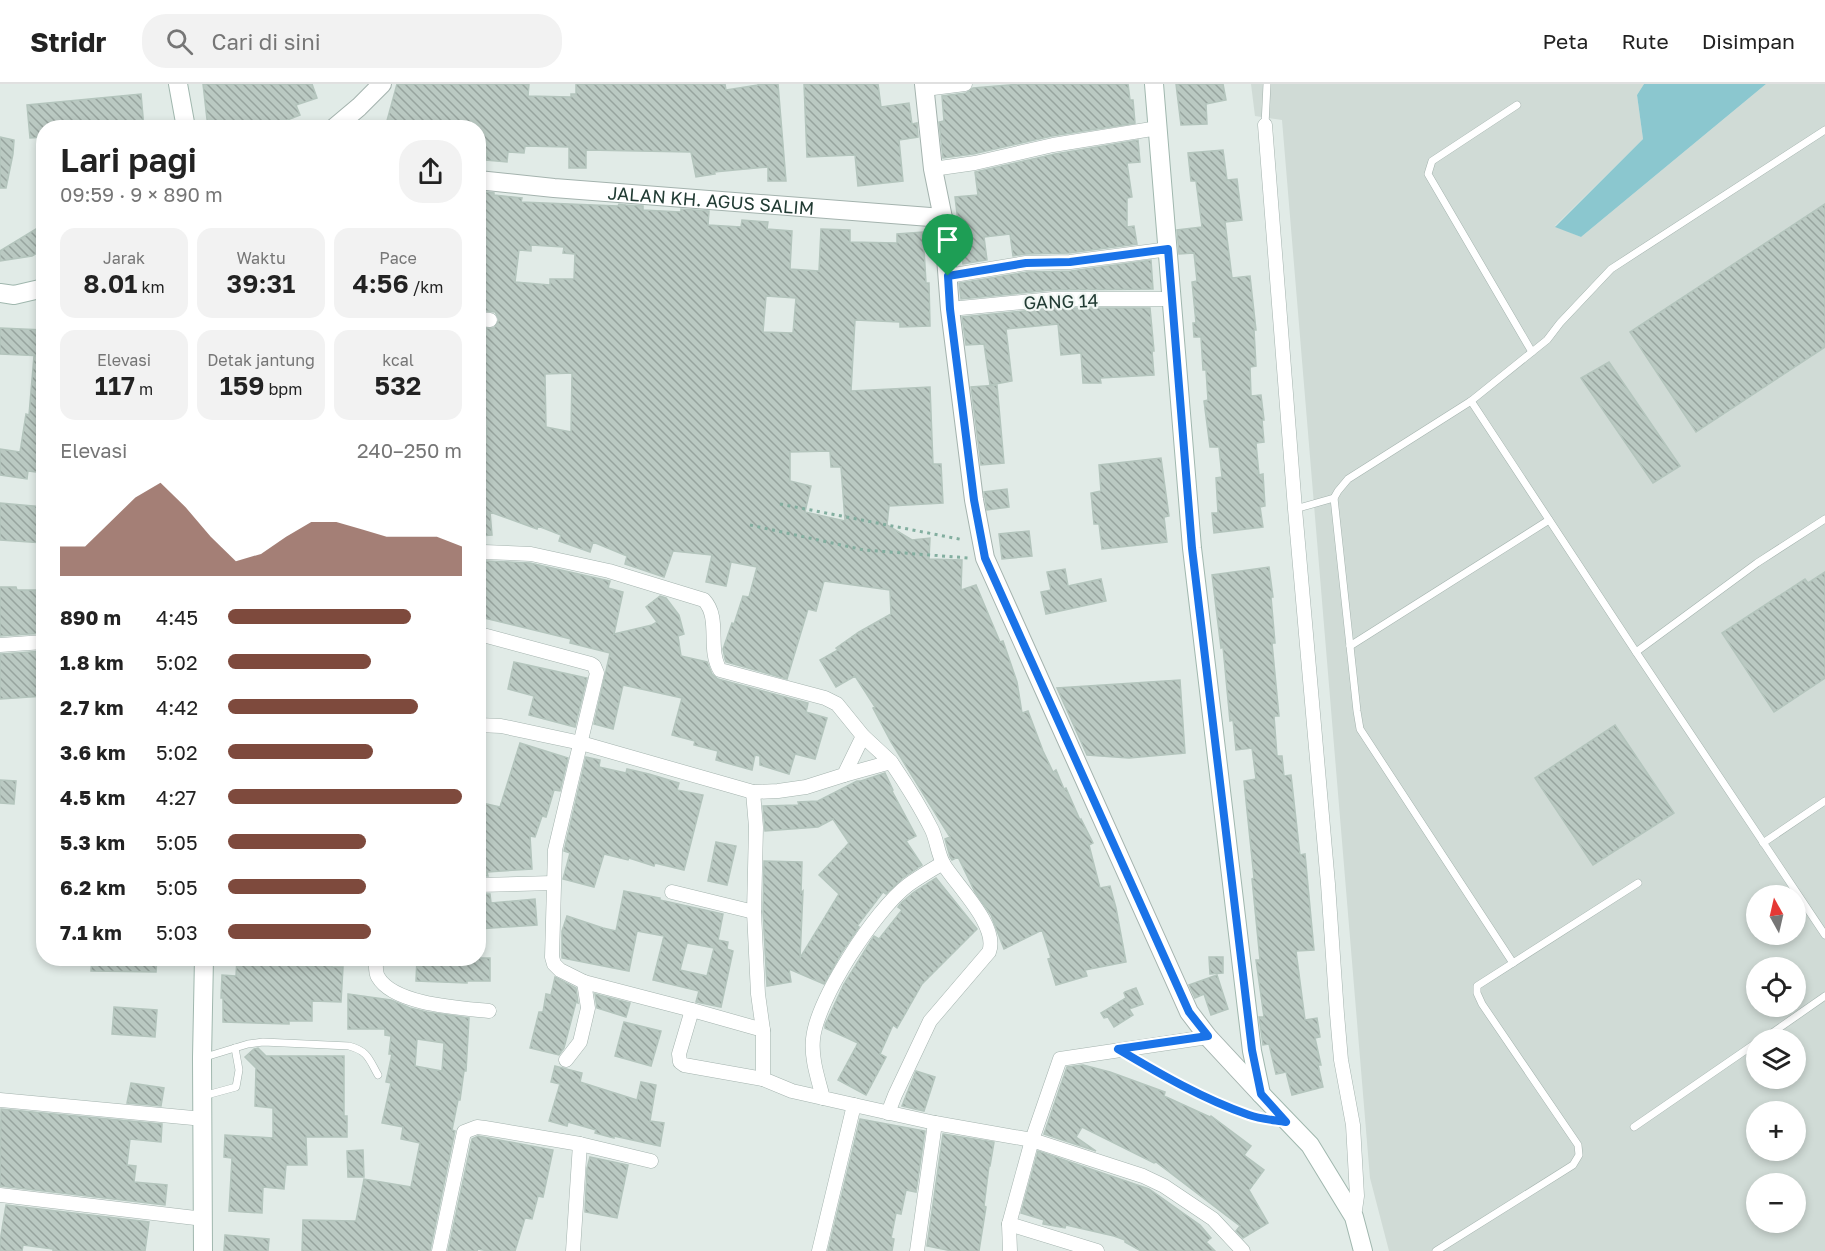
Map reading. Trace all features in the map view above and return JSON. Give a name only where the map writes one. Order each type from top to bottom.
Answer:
[{"type":"street","points":[[178,84],[185,120]]},
{"type":"street","points":[[343,120],[382,84]]},
{"type":"street","points":[[965,84],[925,87],[933,169],[943,218],[950,309],[974,500],[984,551],[1189,1012],[1286,1122],[1310,1145],[1354,1217],[1363,1251]]},
{"type":"street","points":[[1154,84],[1192,548],[1252,1050],[1261,1094]]},
{"type":"street","points":[[358,107],[359,120]]},
{"type":"street","points":[[1265,125],[1341,1060],[1353,1125],[1357,1196],[1354,1217]]},
{"type":"street","points":[[933,169],[975,163],[1053,145],[1158,128]]},
{"type":"street","name":"JALAN KH. AGUS SALIM","points":[[486,181],[943,218]]},
{"type":"street","points":[[948,276],[1026,263],[1070,262],[1168,249]]},
{"type":"street","points":[[0,294],[14,295],[36,290]]},
{"type":"street","name":"GANG 14","points":[[950,309],[1053,299],[1172,299]]},
{"type":"street","points":[[486,552],[531,554],[609,571],[704,600],[711,611],[715,659],[720,670],[825,698],[837,704],[864,736],[891,762],[908,786],[933,832],[943,863],[986,923],[992,945],[989,952],[930,1022],[888,1113]]},
{"type":"street","points":[[486,636],[591,664],[597,673],[555,850],[552,957],[554,964],[560,970],[584,982],[763,1030]]},
{"type":"street","points":[[0,645],[36,643]]},
{"type":"street","points":[[486,725],[501,726],[581,743],[753,792],[806,787],[891,762]]},
{"type":"street","points":[[844,775],[864,736]]},
{"type":"street","points":[[753,792],[756,827],[754,912],[758,994],[763,1030],[763,1080]]},
{"type":"street","points":[[823,1098],[813,1058],[813,1038],[817,1019],[826,1000],[845,964],[875,918],[907,886],[943,863]]},
{"type":"street","points":[[486,885],[554,883]]},
{"type":"street","points":[[672,892],[754,912]]},
{"type":"street","points":[[203,1251],[204,966]]},
{"type":"street","points":[[377,966],[378,976],[386,986],[405,996],[426,1004],[489,1011]]},
{"type":"street","points":[[566,1060],[579,1042],[588,1008],[584,982]]},
{"type":"street","points":[[692,1010],[679,1054],[680,1062],[684,1065],[763,1080],[792,1091],[888,1113],[1032,1140],[1143,1176],[1164,1186],[1213,1219],[1243,1251]]},
{"type":"street","points":[[1010,1251],[1009,1224],[1032,1140],[1060,1059],[1208,1036]]},
{"type":"street","points":[[0,1100],[204,1119]]},
{"type":"street","points":[[819,1251],[854,1105]]},
{"type":"street","points":[[917,1251],[935,1123]]},
{"type":"street","points":[[439,1251],[464,1132],[477,1127],[485,1128],[580,1144],[651,1161]]},
{"type":"street","points":[[573,1251],[580,1144]]},
{"type":"street","points":[[0,1195],[204,1219]]},
{"type":"street","points":[[1009,1224],[1097,1251]]},
{"type":"lane","points":[[1265,125],[1267,84]]},
{"type":"lane","points":[[1517,105],[1432,161],[1428,174],[1532,352]]},
{"type":"lane","points":[[1513,963],[1360,729],[1334,498],[1348,479],[1471,400],[1547,340],[1611,269],[1825,130]]},
{"type":"lane","points":[[1471,400],[1825,935]]},
{"type":"lane","points":[[1295,509],[1334,498]]},
{"type":"lane","points":[[1636,652],[1757,563],[1825,519]]},
{"type":"lane","points":[[1350,646],[1549,520]]},
{"type":"lane","points":[[1763,843],[1825,801]]},
{"type":"lane","points":[[1436,1251],[1573,1164],[1578,1155],[1578,1145],[1482,1004],[1476,986],[1638,883]]},
{"type":"lane","points":[[1778,1029],[1825,996]]},
{"type":"lane","points":[[202,1058],[263,1042],[349,1046],[366,1054],[378,1075]]},
{"type":"lane","points":[[203,1096],[236,1087],[239,1070],[235,1048]]},
{"type":"lane","points":[[1118,1049],[1223,1105],[1251,1116],[1286,1122]]},
{"type":"lane","points":[[1634,1127],[1746,1050]]},
{"type":"path","points":[[780,504],[984,551]]},
{"type":"path","points":[[750,525],[864,550],[962,559],[984,551]]},
{"type":"shaded area","points":[[1251,84],[1644,84],[1637,95],[1643,139],[1555,226],[1581,237],[1766,84],[1825,84],[1825,1251],[1389,1251],[1370,1178],[1282,120],[1255,116]]},
{"type":"water","points":[[1644,84],[1766,84],[1581,237],[1555,227],[1643,139],[1637,95]]},
{"type":"building","points":[[203,84],[312,84],[317,98],[296,105],[300,115],[287,120],[207,120]]},
{"type":"building","points":[[397,84],[529,84],[528,96],[571,97],[571,94],[576,94],[576,84],[725,84],[726,90],[758,84],[778,84],[786,181],[768,181],[768,167],[714,172],[715,174],[696,177],[691,152],[586,150],[586,168],[569,168],[569,147],[525,146],[524,153],[508,152],[507,162],[486,160],[486,120],[387,120]]},
{"type":"building","points":[[804,84],[878,84],[881,107],[909,103],[912,124],[917,123],[918,137],[899,140],[903,181],[858,186],[855,155],[807,157]]},
{"type":"building","points":[[1021,84],[1128,84],[1130,100],[1133,100],[1135,123],[1052,136],[973,154],[943,158],[939,122],[944,121],[942,96],[966,93],[973,88]]},
{"type":"building","points":[[1176,84],[1223,84],[1226,100],[1206,104],[1207,124],[1181,125]]},
{"type":"building","points":[[141,94],[143,120],[36,120],[36,138],[30,138],[27,105]]},
{"type":"building","points":[[0,137],[14,140],[6,188],[0,188]]},
{"type":"building","points":[[1138,140],[1140,162],[1127,163],[1132,197],[1127,198],[1127,227],[1134,226],[1137,244],[1069,253],[1013,256],[1010,234],[984,237],[987,260],[963,264],[955,197],[978,195],[975,172],[1055,154]]},
{"type":"building","points":[[1223,150],[1227,180],[1237,179],[1242,220],[1225,222],[1232,278],[1250,276],[1256,330],[1254,330],[1256,366],[1250,367],[1251,396],[1261,395],[1264,442],[1256,443],[1259,475],[1263,474],[1265,506],[1260,507],[1263,527],[1214,533],[1212,513],[1218,513],[1216,478],[1222,477],[1219,447],[1210,447],[1204,401],[1208,400],[1206,370],[1203,370],[1201,337],[1194,337],[1193,323],[1196,323],[1192,282],[1197,281],[1194,253],[1179,254],[1177,230],[1202,227],[1196,181],[1191,181],[1188,153]]},
{"type":"building","points":[[486,192],[522,198],[521,202],[618,206],[619,204],[643,206],[643,210],[709,211],[708,225],[741,227],[742,220],[768,222],[767,229],[792,231],[790,269],[819,271],[821,229],[850,230],[850,242],[897,243],[897,234],[923,232],[926,283],[929,283],[930,326],[900,327],[900,322],[855,320],[851,391],[930,387],[933,464],[941,464],[943,503],[889,506],[887,525],[912,540],[930,538],[929,559],[962,560],[961,590],[976,585],[1000,642],[1003,641],[1017,682],[1022,713],[1028,711],[1053,772],[1056,770],[1093,843],[1089,845],[1100,888],[1110,886],[1126,962],[1085,970],[1087,976],[1056,985],[1048,959],[1051,958],[1042,930],[1004,949],[991,915],[975,892],[958,857],[952,860],[950,857],[945,839],[950,837],[891,742],[873,708],[875,707],[855,676],[836,687],[820,660],[838,650],[836,648],[859,632],[891,614],[890,590],[824,581],[816,611],[808,609],[787,679],[726,662],[725,659],[723,649],[732,623],[734,624],[743,596],[749,597],[757,567],[731,562],[726,586],[706,582],[712,555],[673,551],[664,577],[625,564],[627,556],[593,542],[590,552],[559,541],[561,535],[490,512],[492,535],[486,535],[486,328],[494,328],[499,320],[495,312],[486,311]],"holes":[[[531,245],[564,247],[563,253],[575,254],[574,279],[550,279],[550,285],[515,282],[519,250],[531,251]],[[766,296],[796,298],[793,333],[763,332]],[[572,373],[571,432],[546,427],[545,374]],[[830,451],[831,467],[841,467],[845,521],[805,512],[811,486],[790,481],[790,452]]]},
{"type":"building","points":[[1825,204],[1825,347],[1696,432],[1630,332]]},
{"type":"building","points":[[36,229],[36,254],[0,261],[0,251]]},
{"type":"building","points":[[1151,260],[1153,289],[1053,290],[961,299],[959,283],[1027,272],[1071,271]]},
{"type":"building","points":[[1053,308],[1150,308],[1154,375],[1100,378],[1101,383],[1083,383],[1081,353],[1061,355],[1058,324],[1006,329],[1012,381],[990,385],[984,344],[966,345],[962,317]]},
{"type":"building","points":[[0,328],[36,330],[36,356],[0,354]]},
{"type":"building","points":[[34,356],[36,356],[36,472],[28,471],[27,479],[0,475],[0,449],[20,452],[26,414],[29,415]]},
{"type":"building","points":[[1609,362],[1680,466],[1653,483],[1581,378]]},
{"type":"building","points":[[997,385],[1004,463],[981,465],[971,387]]},
{"type":"building","points":[[1161,458],[1169,516],[1164,517],[1167,542],[1102,549],[1099,524],[1094,524],[1091,493],[1101,491],[1099,465]]},
{"type":"building","points":[[1007,489],[1009,507],[987,510],[984,492]]},
{"type":"building","points":[[0,503],[36,506],[36,542],[0,540]]},
{"type":"building","points":[[1029,531],[1032,556],[1002,559],[999,534]]},
{"type":"building","points":[[486,561],[530,563],[610,581],[608,588],[623,592],[614,634],[657,622],[646,607],[660,596],[666,598],[679,615],[684,634],[678,636],[681,656],[707,662],[712,674],[718,679],[808,703],[806,712],[827,718],[815,759],[795,754],[789,774],[760,765],[760,756],[755,755],[752,770],[716,760],[718,751],[694,745],[695,741],[672,735],[682,698],[623,685],[613,729],[594,724],[610,653],[570,643],[571,639],[486,618]]},
{"type":"building","points":[[1269,567],[1275,643],[1272,643],[1279,716],[1274,716],[1277,756],[1282,756],[1284,776],[1291,775],[1300,855],[1305,854],[1314,950],[1296,951],[1305,1020],[1317,1018],[1320,1037],[1315,1038],[1323,1087],[1292,1095],[1286,1072],[1276,1074],[1269,1044],[1263,1045],[1259,1017],[1264,1017],[1256,960],[1260,960],[1244,781],[1256,779],[1252,748],[1236,750],[1233,720],[1230,721],[1223,647],[1221,648],[1212,575]]},
{"type":"building","points":[[1065,569],[1068,586],[1101,579],[1106,601],[1046,614],[1041,592],[1051,590],[1047,572]]},
{"type":"building","points":[[1825,572],[1825,678],[1774,712],[1722,633],[1805,579],[1808,583]]},
{"type":"building","points":[[0,587],[36,590],[36,634],[0,636]]},
{"type":"building","points":[[36,652],[36,697],[0,699],[0,654]]},
{"type":"building","points":[[514,662],[587,678],[575,727],[529,715],[534,696],[508,689]]},
{"type":"building","points":[[1180,680],[1185,753],[1129,758],[1087,755],[1057,688]]},
{"type":"building","points":[[1615,725],[1674,813],[1593,865],[1535,778]]},
{"type":"building","points":[[520,743],[568,758],[560,791],[554,790],[546,817],[542,816],[535,837],[530,836],[532,869],[487,872],[488,876],[486,876],[486,804],[500,807]]},
{"type":"building","points":[[586,757],[600,760],[599,767],[626,773],[627,769],[649,774],[679,783],[677,790],[703,795],[684,870],[655,863],[654,866],[629,858],[628,860],[604,854],[594,887],[563,879],[570,853],[564,851]]},
{"type":"building","points":[[885,773],[916,836],[906,841],[922,865],[886,894],[883,892],[857,926],[859,927],[824,984],[789,969],[791,982],[767,986],[763,912],[764,861],[802,862],[800,958],[839,894],[819,875],[849,843],[833,819],[818,827],[765,831],[763,806],[799,805],[798,802],[818,801],[857,781]]},
{"type":"building","points":[[0,780],[16,781],[14,804],[0,803]]},
{"type":"building","points":[[716,842],[736,846],[727,885],[708,881]]},
{"type":"building","points":[[936,878],[977,929],[922,984],[897,1028],[893,1025],[880,1054],[886,1057],[866,1095],[838,1080],[858,1043],[825,1028],[825,1025],[844,984],[874,936],[879,939],[902,910],[898,907],[901,903]]},
{"type":"building","points":[[624,891],[723,914],[718,940],[728,942],[727,949],[733,951],[721,1007],[696,1002],[699,991],[653,980],[664,936],[637,931],[629,971],[562,958],[562,931],[567,916],[616,931]],"holes":[[[687,943],[714,948],[707,976],[680,970]]]},
{"type":"building","points":[[486,894],[490,894],[491,903],[535,899],[537,925],[486,928]]},
{"type":"building","points":[[1209,957],[1223,957],[1223,973],[1210,974]]},
{"type":"building","points":[[486,958],[490,958],[490,981],[467,981],[467,983],[416,981],[417,966],[486,966]]},
{"type":"building","points":[[91,966],[156,966],[156,972],[91,971]]},
{"type":"building","points":[[237,966],[343,967],[341,1002],[312,1001],[312,1021],[289,1021],[289,1024],[223,1022],[222,975],[236,976]]},
{"type":"building","points":[[1217,975],[1228,1009],[1211,1015],[1204,994],[1195,998],[1189,985]]},
{"type":"building","points":[[555,977],[576,988],[578,1003],[576,1002],[564,1048],[559,1055],[530,1048],[539,1012],[543,1012],[546,994],[551,995]]},
{"type":"building","points":[[1136,988],[1143,1004],[1129,1009],[1133,1015],[1114,1027],[1108,1017],[1104,1018],[1101,1013],[1126,998],[1125,992]]},
{"type":"building","points":[[348,994],[391,1000],[427,1012],[469,1018],[466,1071],[464,1071],[460,1100],[458,1100],[452,1130],[455,1131],[430,1251],[302,1251],[303,1220],[356,1221],[364,1179],[411,1187],[420,1143],[401,1139],[403,1127],[382,1123],[391,1083],[386,1082],[392,1054],[389,1054],[391,1036],[385,1035],[385,1029],[348,1029]],"holes":[[[417,1039],[444,1043],[442,1071],[415,1066]]]},
{"type":"building","points":[[595,994],[630,1003],[626,1017],[597,1008]]},
{"type":"building","points":[[114,1007],[157,1010],[155,1037],[112,1034]]},
{"type":"building","points":[[624,1022],[661,1031],[651,1066],[615,1056]]},
{"type":"building","points":[[258,1048],[266,1056],[344,1056],[344,1116],[347,1116],[347,1137],[306,1137],[307,1165],[286,1165],[284,1189],[263,1187],[262,1213],[229,1211],[232,1158],[224,1157],[225,1135],[273,1138],[273,1108],[255,1106],[256,1068],[245,1057]]},
{"type":"building","points":[[1083,1065],[1165,1092],[1164,1096],[1211,1116],[1251,1146],[1244,1155],[1264,1170],[1249,1190],[1268,1223],[1243,1238],[1236,1231],[1240,1226],[1156,1162],[1082,1127],[1076,1137],[1096,1151],[1044,1134],[1067,1067]]},
{"type":"building","points":[[555,1066],[582,1073],[580,1082],[637,1100],[641,1082],[656,1085],[650,1121],[664,1123],[660,1146],[614,1136],[614,1138],[568,1122],[567,1126],[549,1121],[560,1084],[551,1082]]},
{"type":"building","points":[[916,1071],[935,1077],[924,1111],[902,1106]]},
{"type":"building","points":[[131,1083],[164,1088],[161,1106],[127,1103]]},
{"type":"building","points":[[1,1109],[162,1124],[161,1142],[130,1139],[127,1165],[136,1166],[134,1182],[167,1185],[165,1205],[0,1186]]},
{"type":"building","points":[[860,1119],[925,1131],[916,1192],[906,1190],[901,1214],[896,1213],[891,1238],[894,1239],[892,1251],[828,1251]]},
{"type":"building","points":[[943,1134],[994,1142],[979,1251],[952,1251],[927,1246]]},
{"type":"building","points":[[478,1136],[553,1150],[543,1197],[538,1196],[532,1219],[525,1218],[515,1251],[478,1249],[477,1251],[448,1251],[472,1139]]},
{"type":"building","points":[[363,1150],[364,1177],[348,1177],[347,1151]]},
{"type":"building","points":[[1038,1151],[1149,1189],[1200,1225],[1211,1238],[1206,1242],[1215,1251],[1141,1251],[1125,1240],[1114,1236],[1066,1225],[1065,1228],[1043,1224],[1044,1220],[1021,1213]]},
{"type":"building","points":[[590,1157],[628,1165],[617,1218],[585,1212],[587,1168]]},
{"type":"building","points":[[6,1205],[149,1222],[145,1251],[53,1251],[53,1249],[23,1245],[22,1251],[0,1251]]},
{"type":"building","points":[[225,1235],[269,1239],[268,1251],[224,1251]]},
{"type":"route","points":[[1168,249],[1192,548],[1252,1050],[1261,1094],[1286,1122],[1251,1116],[1214,1101],[1118,1049],[1208,1036],[1189,1012],[985,558],[974,500],[950,309],[948,276],[1026,263],[1070,262],[1168,249]]}]
